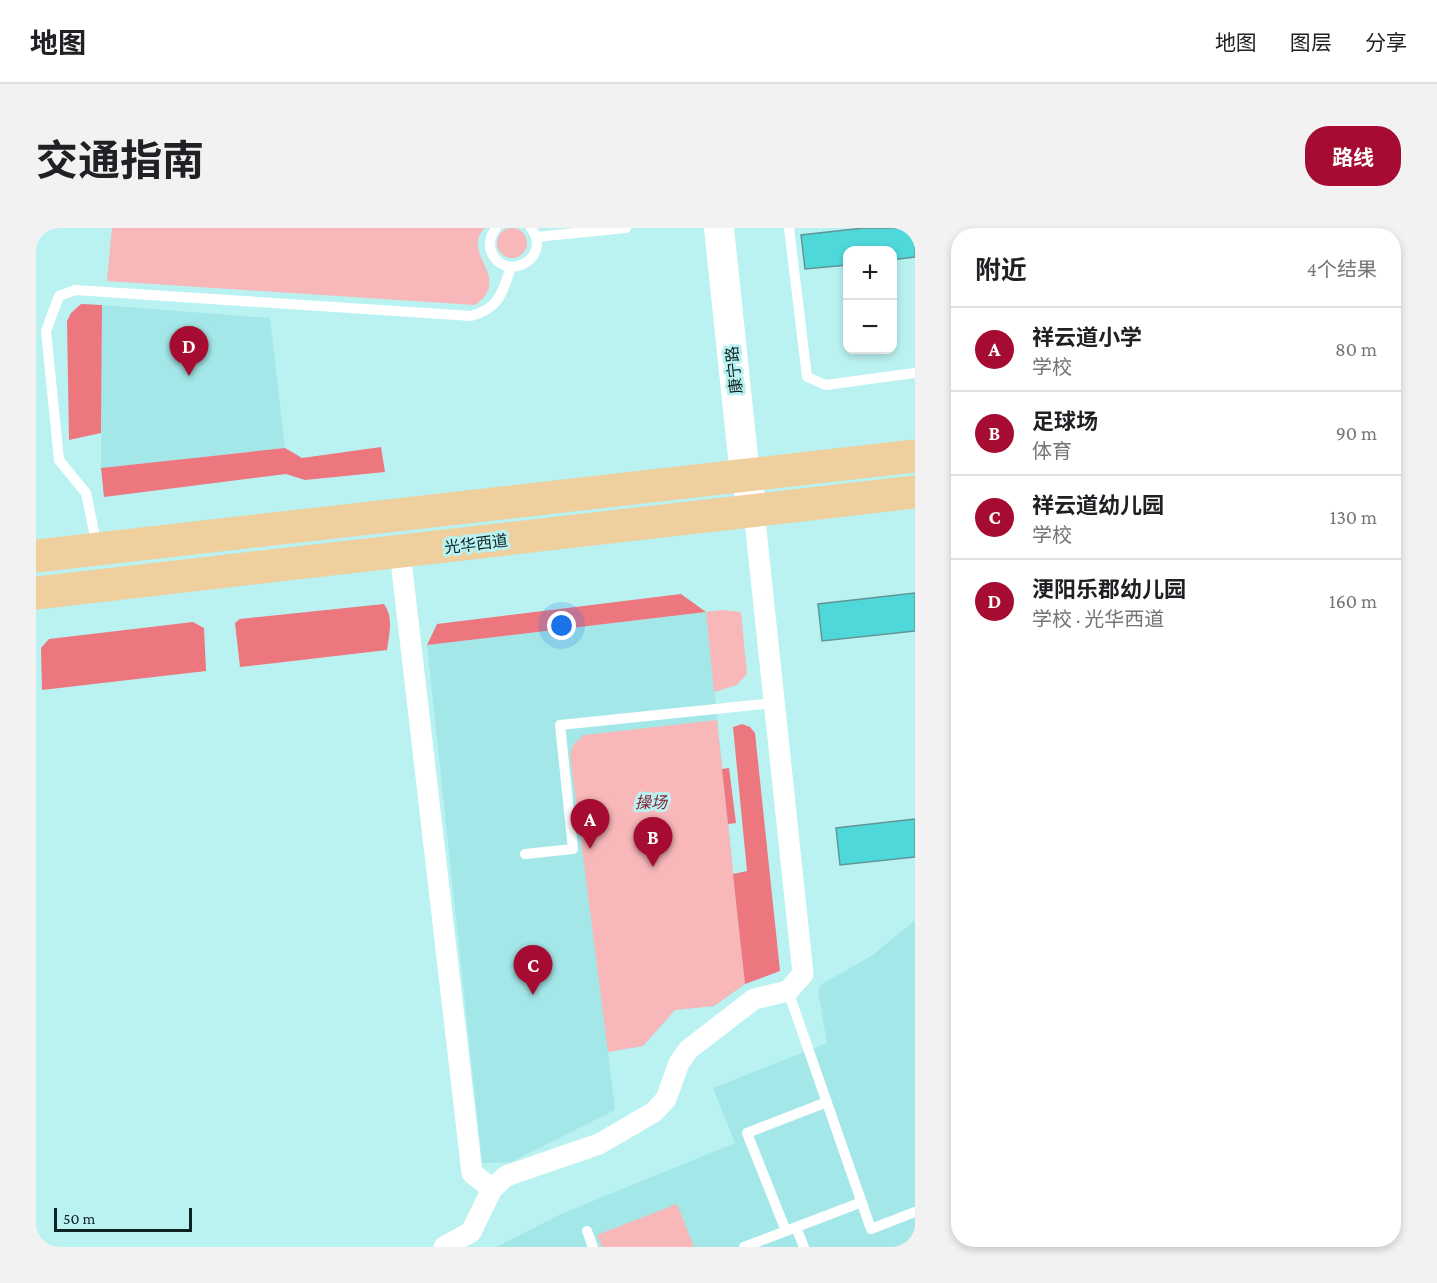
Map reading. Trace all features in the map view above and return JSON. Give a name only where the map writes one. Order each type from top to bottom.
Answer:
[{"type":"main road","name":"康宁路","points":[[719,228],[745,476],[754,511]]},
{"type":"main road","points":[[36,556],[915,456]]},
{"type":"main road","name":"光华西道","points":[[36,593],[915,492]]},
{"type":"street","points":[[444,1247],[471,1232],[492,1190],[506,1176],[599,1144],[654,1112],[666,1099],[679,1063],[688,1050],[754,999],[788,991],[803,974],[754,511]]},
{"type":"street","points":[[400,552],[472,1173],[492,1190]]},
{"type":"lane","points":[[495,228],[490,240],[493,255],[504,265],[511,267],[526,263],[532,258],[537,244],[534,233],[626,228]]},
{"type":"lane","points":[[789,228],[807,377],[826,385],[915,373]]},
{"type":"lane","points":[[98,549],[86,493],[59,460],[41,332],[59,296],[75,290],[471,316],[488,312],[501,294],[511,267]]},
{"type":"lane","points":[[525,854],[573,849],[560,725],[774,703]]},
{"type":"lane","points":[[788,991],[871,1229],[915,1212]]},
{"type":"lane","points":[[804,1247],[791,1229],[747,1133],[827,1102]]},
{"type":"lane","points":[[744,1247],[862,1202]]},
{"type":"lane","points":[[587,1231],[593,1247]]},
{"type":"shaded area","points":[[81,304],[102,305],[101,433],[69,440],[67,321],[71,313]]},
{"type":"shaded area","points":[[102,305],[270,318],[285,448],[101,468]]},
{"type":"shaded area","points":[[381,447],[385,472],[305,480],[286,474],[104,497],[101,468],[285,448],[302,458]]},
{"type":"shaded area","points":[[681,594],[706,612],[427,645],[437,624]]},
{"type":"shaded area","points":[[384,604],[390,620],[387,650],[240,667],[235,623],[240,619]]},
{"type":"shaded area","points":[[706,612],[745,984],[714,1006],[675,1010],[643,1046],[608,1052],[615,1110],[511,1162],[482,1163],[427,645]]},
{"type":"shaded area","points":[[193,622],[204,628],[206,671],[42,690],[41,648],[49,639]]},
{"type":"shaded area","points":[[742,724],[750,727],[755,733],[780,971],[745,984],[733,874],[747,871],[733,727]]},
{"type":"shaded area","points":[[729,768],[736,823],[728,824],[722,769]]},
{"type":"shaded area","points":[[915,920],[915,1247],[496,1247],[561,1214],[735,1143],[713,1088],[827,1043],[818,990],[822,984],[873,955]]},
{"type":"green space","points":[[112,228],[485,228],[479,238],[478,247],[488,275],[489,285],[486,295],[475,305],[107,281]]},
{"type":"green space","points":[[512,228],[523,232],[527,243],[523,254],[512,258],[501,254],[497,243],[501,232]]},
{"type":"green space","points":[[722,610],[741,612],[747,674],[737,685],[714,692],[706,612]]},
{"type":"green space","name":"操场","points":[[717,720],[745,984],[714,1006],[675,1010],[643,1046],[608,1052],[570,754],[573,745],[584,735]]},
{"type":"green space","points":[[677,1204],[694,1247],[602,1247],[597,1235]]},
{"type":"building","points":[[864,228],[915,228],[915,257],[897,259],[897,246],[843,246],[843,265],[805,269],[801,235]]},
{"type":"building","points":[[915,593],[915,631],[822,641],[818,604]]},
{"type":"building","points":[[915,819],[915,857],[840,865],[836,828]]},
{"type":"place","name":"浭阳乐郡幼儿园","points":[[189,376]]},
{"type":"place","name":"祥云道小学","points":[[590,849]]},
{"type":"place","name":"足球场","points":[[653,867]]},
{"type":"place","name":"祥云道幼儿园","points":[[533,995]]}]
